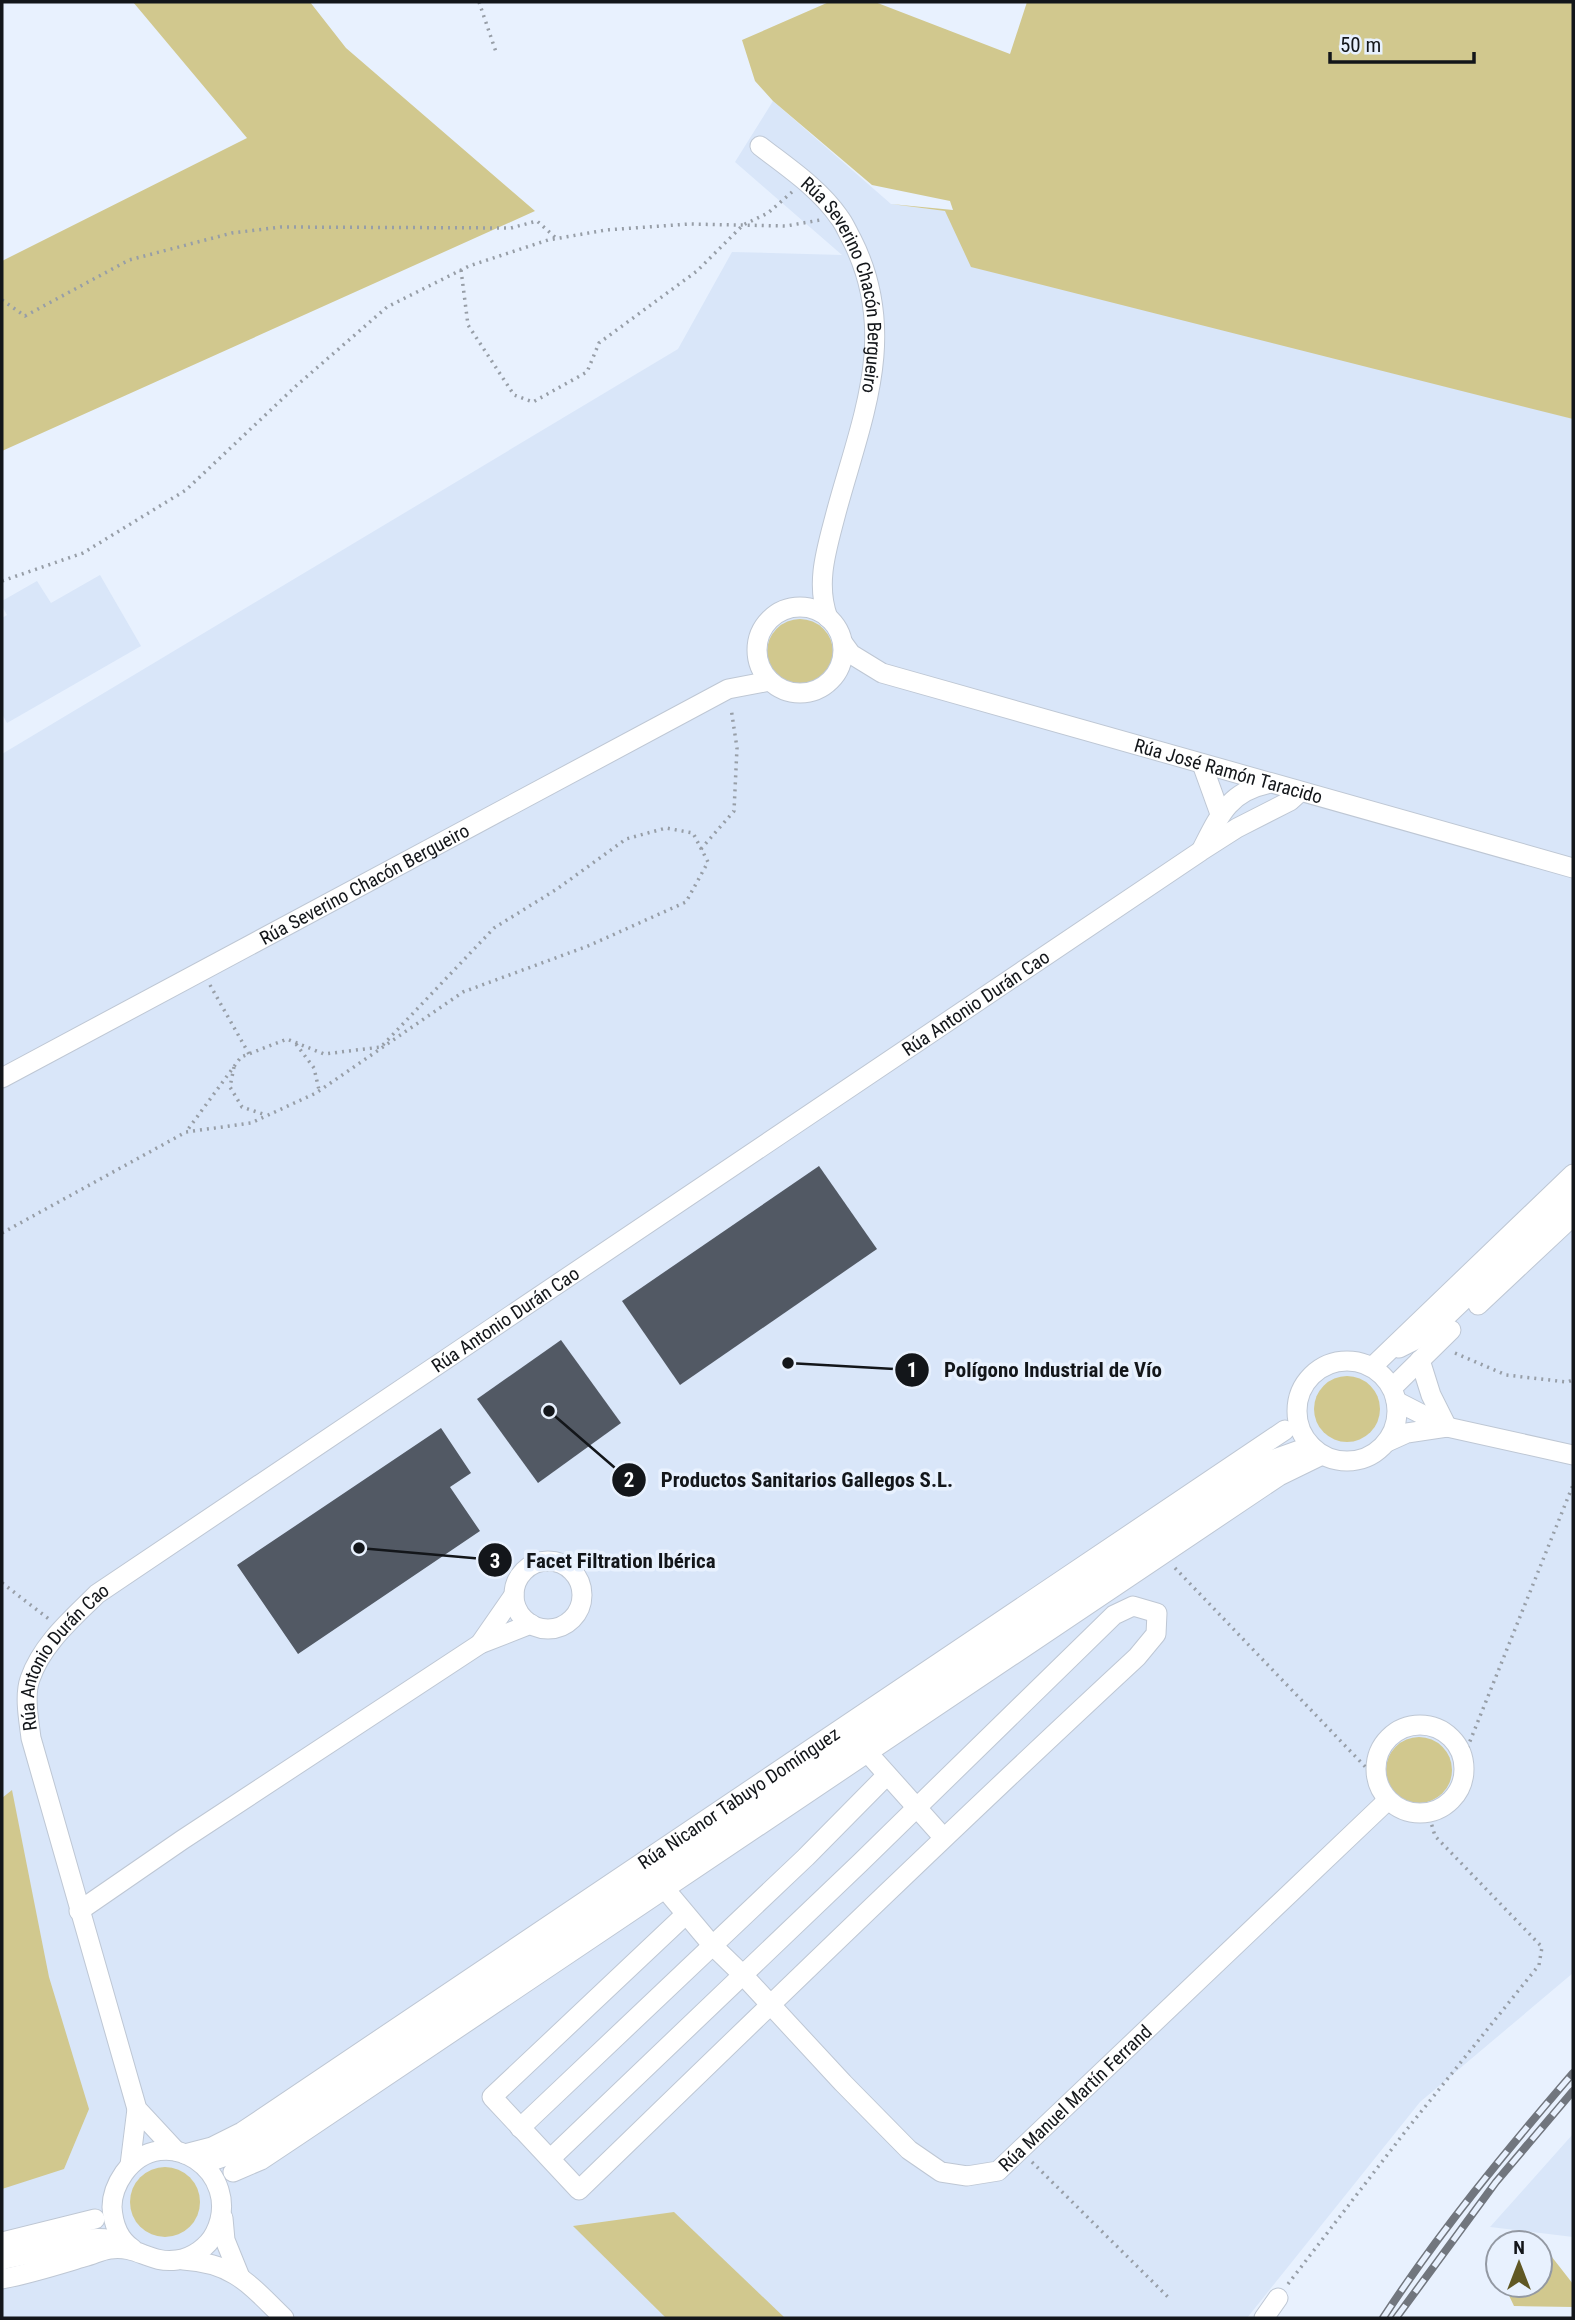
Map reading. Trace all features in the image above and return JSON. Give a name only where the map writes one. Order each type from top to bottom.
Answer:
[{"type":"street","name":"Rúa Severino Chacón Bergueiro","points":[[760,146],[805,181],[839,217],[860,256],[872,294],[875,342],[872,384],[822,569],[805,601],[797,608]]},
{"type":"street","name":"Rúa Severino Chacón Bergueiro","points":[[822,569],[824,606],[828,618]]},
{"type":"street","points":[[797,608],[808,608],[828,618],[843,643],[840,668],[833,679],[822,688],[809,693],[781,689],[769,681],[759,662],[757,651],[759,638],[773,617],[797,608]]},
{"type":"street","name":"Rúa José Ramón Taracido","points":[[843,643],[851,654],[882,673],[1573,868]]},
{"type":"street","name":"Rúa Severino Chacón Bergueiro","points":[[728,689],[757,651]]},
{"type":"street","name":"Rúa José Ramón Taracido","points":[[833,679],[855,674],[882,673]]},
{"type":"street","name":"Rúa Severino Chacón Bergueiro","points":[[2,1078],[728,689],[769,681]]},
{"type":"street","points":[[1202,764],[1220,814]]},
{"type":"street","name":"Rúa Antonio Durán Cao","points":[[1201,851],[1220,814],[1234,798],[1249,788],[1267,783]]},
{"type":"street","name":"Rúa Antonio Durán Cao","points":[[1237,828],[1252,810],[1267,783]]},
{"type":"street","name":"Rúa Antonio Durán Cao","points":[[130,2165],[137,2109],[31,1738],[29,1680],[53,1637],[97,1594],[1201,851],[1237,828],[1290,801],[1300,792]]},
{"type":"street","points":[[1378,1362],[1573,1174]]},
{"type":"street","points":[[1387,1442],[1395,1422],[1394,1394],[1434,1338],[1573,1195]]},
{"type":"street","points":[[1447,1427],[1408,1433],[1387,1442],[1376,1452],[1356,1460],[1335,1460],[1316,1450],[1300,1427],[1297,1406],[1304,1386],[1317,1370],[1330,1363],[1344,1360],[1378,1362],[1434,1338],[1573,1216]]},
{"type":"street","points":[[1420,1360],[1431,1395],[1447,1427]]},
{"type":"street","points":[[1378,1362],[1394,1394],[1447,1427],[1573,1455]]},
{"type":"street","name":"Rúa Nicanor Tabuyo Domínguez","points":[[1269,1461],[1297,1406]]},
{"type":"street","name":"Rúa Nicanor Tabuyo Domínguez","points":[[181,2152],[212,2147],[242,2132],[1285,1430]]},
{"type":"street","name":"Rúa Nicanor Tabuyo Domínguez","points":[[203,2164],[252,2147],[1269,1461],[1316,1450]]},
{"type":"street","name":"Rúa Nicanor Tabuyo Domínguez","points":[[233,2172],[261,2160],[297,2136],[1316,1450]]},
{"type":"street","points":[[480,1644],[514,1595],[521,1574],[540,1562],[559,1563],[570,1569],[579,1581],[582,1596],[578,1612],[570,1621],[549,1629],[531,1624],[516,1610],[514,1595]]},
{"type":"street","points":[[550,2159],[1114,1615],[1133,1605],[1157,1613],[1156,1634],[1137,1657],[943,1836],[579,2190],[520,2128],[492,2097],[685,1915]]},
{"type":"street","points":[[79,1911],[480,1644],[531,1624]]},
{"type":"street","points":[[1413,1726],[1436,1728],[1448,1735],[1458,1747],[1462,1761],[1463,1778],[1457,1792],[1439,1809],[1428,1812],[1413,1813],[1400,1808],[1388,1800],[1377,1779],[1379,1752],[1397,1731],[1413,1726]]},
{"type":"street","points":[[867,1752],[943,1836]]},
{"type":"street","points":[[520,2128],[806,1857],[887,1775]]},
{"type":"street","name":"Rúa Manuel Martín Ferrand","points":[[665,1889],[712,1945],[909,2150],[941,2172],[967,2176],[998,2171],[1388,1800]]},
{"type":"street","name":"Rúa Antonio Durán Cao","points":[[137,2109],[181,2152]]},
{"type":"street","name":"Rúa Nicanor Tabuyo Domínguez","points":[[219,2190],[252,2147]]},
{"type":"street","points":[[129,2247],[115,2223],[112,2202],[117,2183],[130,2165],[150,2153],[181,2152],[203,2164],[216,2180],[225,2240],[240,2277]]},
{"type":"street","points":[[78,2239],[112,2202]]},
{"type":"street","points":[[178,2260],[194,2254],[209,2242],[215,2234],[222,2212]]},
{"type":"street","points":[[2,2242],[95,2219]]},
{"type":"street","points":[[2,2260],[78,2239],[112,2239],[149,2258],[160,2261],[203,2261],[240,2277],[284,2318]]},
{"type":"street","points":[[2,2279],[109,2249],[129,2247]]},
{"type":"street","points":[[1264,2318],[1278,2298]]},
{"type":"path","points":[[479,2],[497,55]]},
{"type":"path","points":[[461,270],[468,325],[514,394],[533,401],[587,372],[600,343],[697,271],[743,225],[768,213],[805,181]]},
{"type":"path","points":[[2,581],[83,552],[186,490],[296,386],[387,307],[461,270],[556,238],[606,230],[689,224],[786,226],[839,217]]},
{"type":"path","points":[[2,300],[25,316],[129,260],[232,233],[281,227],[511,228],[537,221],[556,238]]},
{"type":"path","points":[[701,849],[734,811],[737,748],[728,689]]},
{"type":"path","points":[[2,1233],[186,1132],[251,1123],[320,1090],[463,992],[588,946],[686,902],[708,862],[694,833],[666,828],[626,839],[557,889],[494,929],[381,1047],[324,1054],[287,1039],[241,1057],[186,1132]]},
{"type":"path","points":[[202,971],[249,1054]]},
{"type":"path","points":[[295,1042],[314,1068],[320,1090]]},
{"type":"path","points":[[234,1065],[230,1087],[242,1107],[267,1115]]},
{"type":"path","points":[[1434,1338],[1470,1362],[1506,1375],[1567,1382],[1573,1380]]},
{"type":"path","points":[[1462,1761],[1573,1485]]},
{"type":"path","points":[[1162,1554],[1377,1779]]},
{"type":"path","points":[[2,1583],[62,1629]]},
{"type":"path","points":[[1278,2298],[1408,2128],[1539,1965],[1542,1947],[1435,1836],[1428,1812]]},
{"type":"path","points":[[1021,2150],[1171,2300]]},
{"type":"shaded area","points":[[133,2],[310,2],[346,48],[535,211],[2,451],[2,261],[247,138]]},
{"type":"shaded area","points":[[829,2],[875,2],[1010,54],[1027,2],[1573,2],[1573,419],[971,267],[945,211],[891,204],[953,210],[950,201],[872,185],[773,101],[755,81],[742,40]]},
{"type":"shaded area","points":[[773,101],[891,204],[945,211],[1573,419],[1573,1973],[1420,2102],[1247,2318],[2,2318],[2,754],[678,349],[732,252],[842,255],[735,162]]},
{"type":"shaded area","points":[[100,575],[141,646],[7,723],[2,714],[2,618],[7,615],[2,601],[37,581],[51,603]]},
{"type":"shaded area","points":[[800,619],[813,622],[823,629],[830,639],[833,652],[830,665],[823,675],[813,682],[800,685],[787,682],[777,675],[770,665],[767,652],[770,639],[777,629],[787,622]]},
{"type":"shaded area","points":[[1347,1376],[1360,1379],[1370,1386],[1377,1396],[1380,1409],[1377,1422],[1370,1432],[1360,1439],[1347,1442],[1334,1439],[1324,1432],[1317,1422],[1314,1409],[1317,1396],[1324,1386],[1334,1379]]},
{"type":"shaded area","points":[[1419,1737],[1432,1740],[1442,1747],[1449,1757],[1452,1770],[1449,1783],[1442,1793],[1432,1800],[1419,1803],[1406,1800],[1396,1793],[1389,1783],[1386,1770],[1389,1757],[1396,1747],[1406,1740]]},
{"type":"shaded area","points":[[12,1790],[49,1977],[89,2109],[64,2169],[2,2189],[2,1798]]},
{"type":"shaded area","points":[[1573,2134],[1573,2237],[1554,2235],[1554,2229],[1490,2227]]},
{"type":"shaded area","points":[[172,2167],[185,2173],[194,2182],[198,2188],[198,2216],[190,2227],[179,2235],[158,2237],[140,2227],[132,2216],[130,2195],[140,2177],[151,2169]]},
{"type":"shaded area","points":[[674,2212],[785,2318],[666,2318],[573,2226]]},
{"type":"shaded area","points":[[1554,2260],[1573,2284],[1573,2307],[1514,2306],[1511,2299],[1554,2299]]},
{"type":"building","points":[[819,1166],[877,1249],[680,1385],[622,1301]]},
{"type":"building","points":[[561,1340],[621,1423],[538,1483],[477,1399]]},
{"type":"building","points":[[441,1428],[471,1473],[450,1487],[480,1531],[298,1654],[237,1565]]},
{"type":"railway","points":[[1383,2318],[1474,2192],[1573,2073]]},
{"type":"railway","points":[[1396,2318],[1496,2182],[1573,2091]]},
{"type":"place","name":"Polígono Industrial de Vío","points":[[788,1363]]},
{"type":"place","name":"Productos Sanitarios Gallegos S.L.","points":[[549,1411]]},
{"type":"place","name":"Facet Filtration Ibérica","points":[[359,1548]]}]
